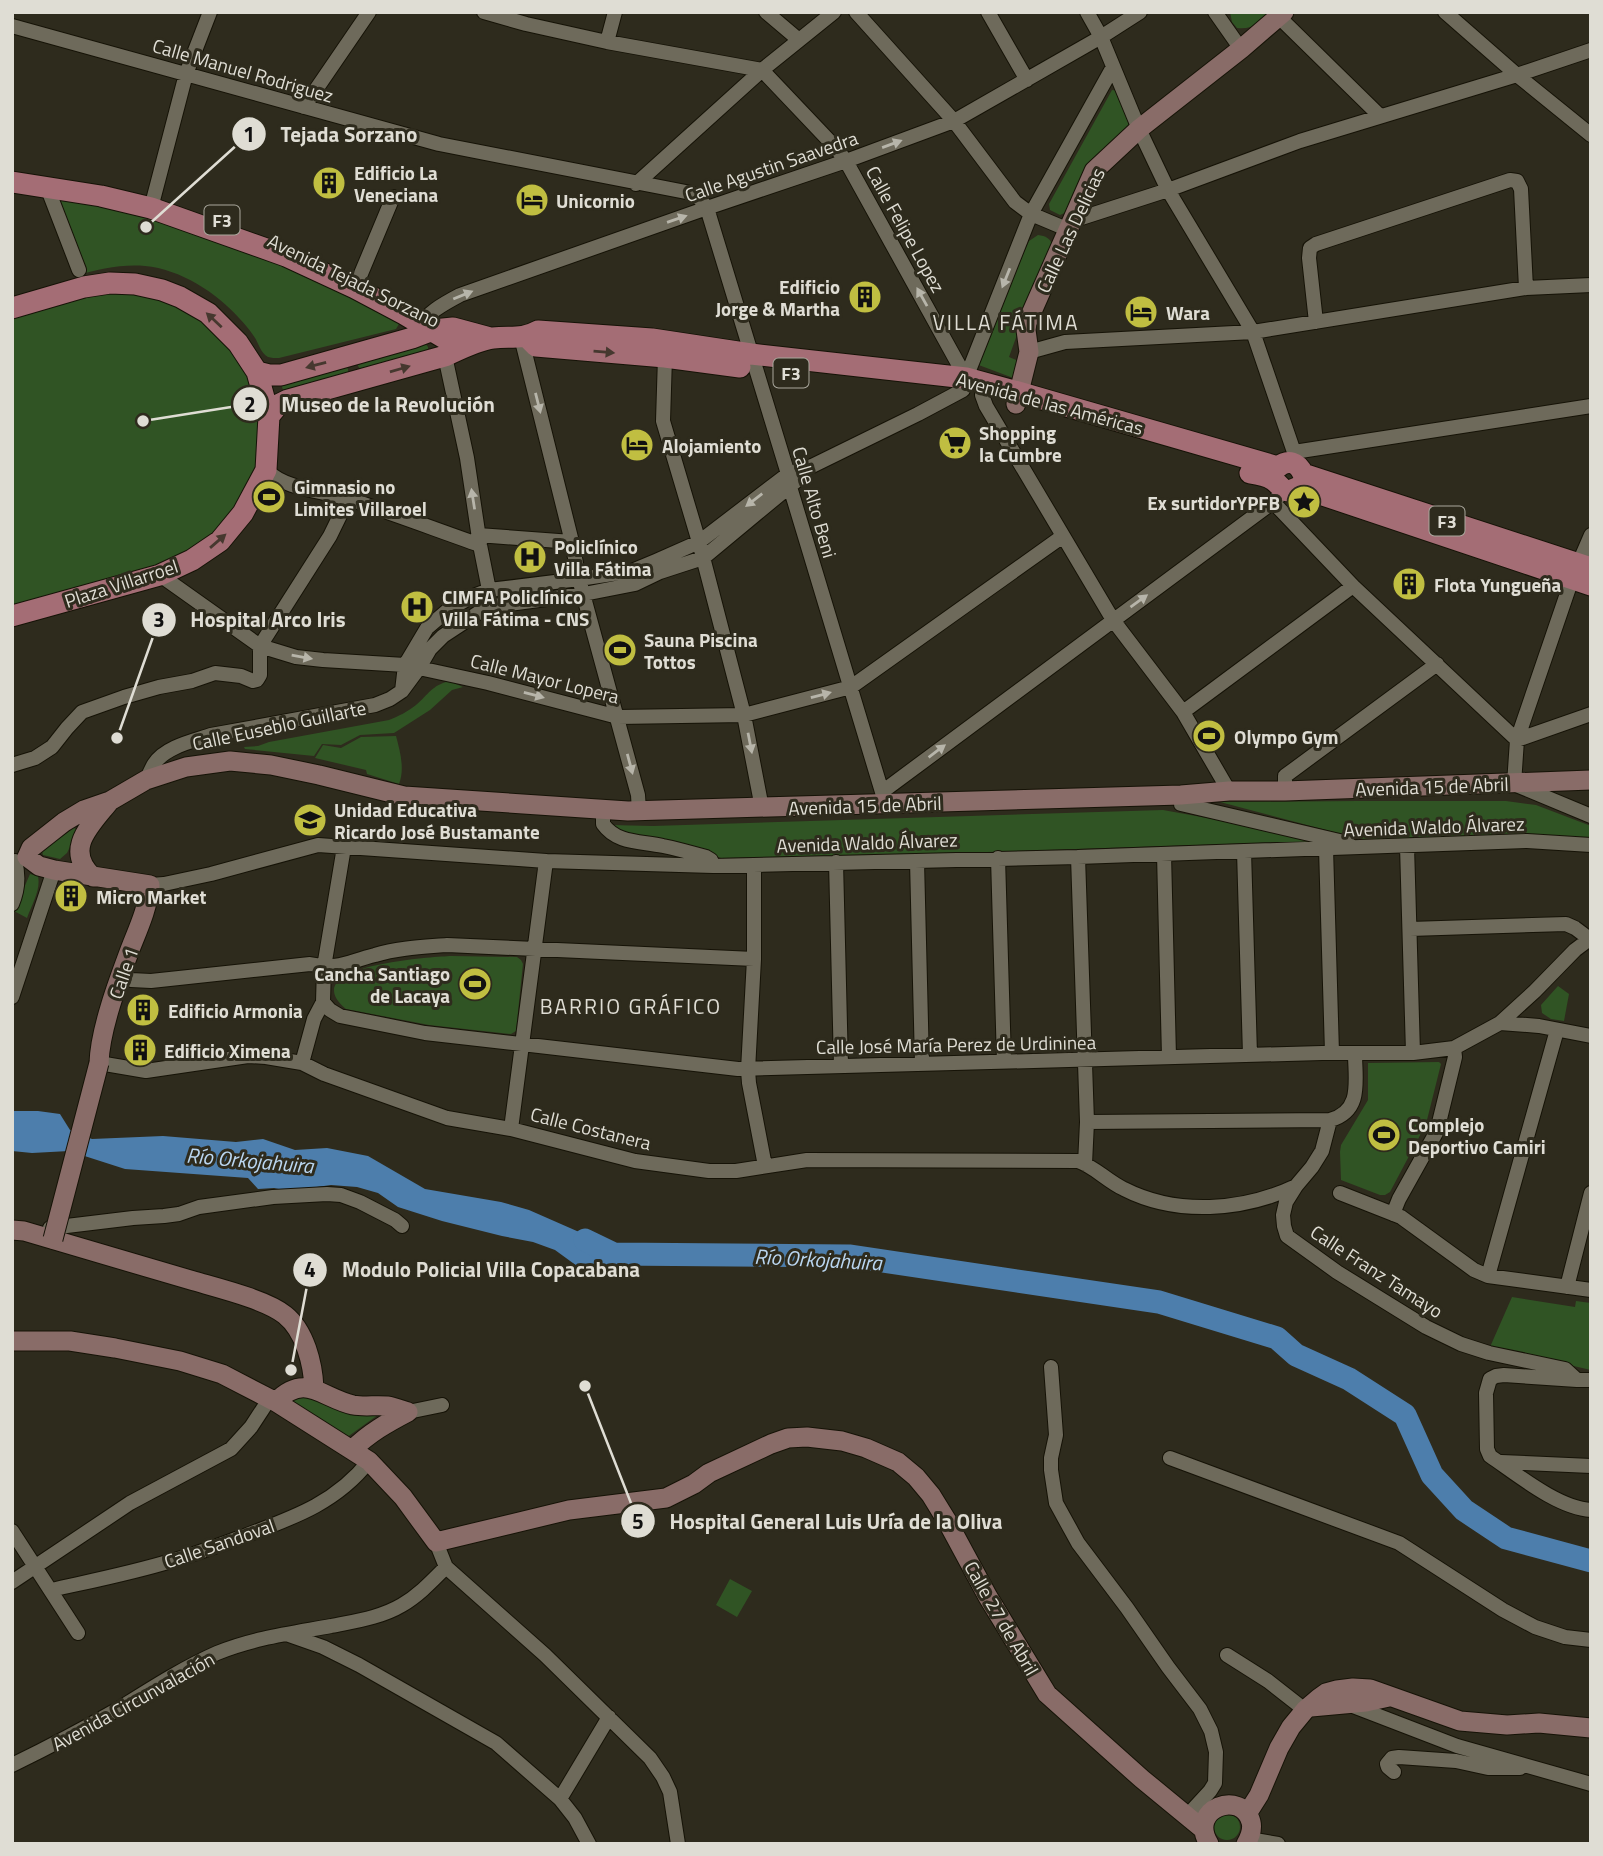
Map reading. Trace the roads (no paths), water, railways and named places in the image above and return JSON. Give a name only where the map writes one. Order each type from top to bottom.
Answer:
[{"type":"main road","name":"Calle Las Delicias","points":[[1017,398],[1029,352],[1027,323],[1094,170],[1139,129],[1282,15]]},
{"type":"main road","name":"Avenida Tejada Sorzano","points":[[12,168],[102,183],[279,241],[358,283],[430,327],[453,352]]},
{"type":"main road","name":"Avenida Tejada Sorzano","points":[[12,182],[153,201]]},
{"type":"main road","name":"Plaza Villarroel","points":[[12,308],[85,287],[110,283],[135,284],[180,297],[208,313],[238,343],[257,372],[269,416],[266,470],[243,513],[220,541],[192,560],[160,575],[12,616]]},
{"type":"main road","name":"F3","points":[[430,327],[490,338]]},
{"type":"main road","points":[[257,372],[281,374],[350,356],[430,327]]},
{"type":"main road","name":"Avenida de las Américas","points":[[490,338],[524,337],[538,331],[652,339],[753,362]]},
{"type":"main road","name":"Avenida de las Américas","points":[[524,337],[536,346],[753,362],[971,388],[1017,398],[1287,477],[1583,574]]},
{"type":"main road","name":"F3","points":[[453,352],[490,338]]},
{"type":"main road","points":[[269,416],[278,405],[288,400],[453,352]]},
{"type":"main road","points":[[350,356],[357,381]]},
{"type":"main road","name":"Avenida 15 de Abril","points":[[146,780],[186,766],[230,761],[307,772],[404,796],[639,811],[762,808],[886,798],[1181,795],[1228,791],[1591,780]]},
{"type":"main road","name":"Calle Euseblo Guillarte","points":[[18,860],[64,822],[84,810],[110,801],[146,780]]},
{"type":"main road","points":[[93,877],[82,863],[82,839],[110,801]]},
{"type":"main road","points":[[18,860],[54,870],[149,885]]},
{"type":"main road","name":"Calle 1","points":[[53,1239],[99,1063],[99,1049],[120,976],[143,917],[149,897],[149,885]]},
{"type":"main road","points":[[18,1230],[272,1307],[285,1315],[298,1332],[309,1357],[314,1388]]},
{"type":"main road","points":[[12,1341],[69,1341],[115,1348],[180,1361],[222,1374],[273,1400],[369,1461],[403,1497],[436,1542]]},
{"type":"main road","points":[[273,1400],[288,1391],[314,1388],[345,1403],[390,1407],[408,1412]]},
{"type":"main road","points":[[352,1450],[381,1426],[408,1412]]},
{"type":"main road","name":"Calle 27 de Abril","points":[[436,1542],[569,1510],[666,1498],[709,1473],[788,1438],[832,1440],[866,1448],[898,1462],[931,1494],[988,1597],[1047,1694],[1187,1816],[1206,1837]]},
{"type":"main road","points":[[1247,1814],[1259,1795],[1291,1727],[1308,1709],[1347,1696],[1390,1697],[1460,1721],[1507,1725],[1539,1723],[1591,1728]]},
{"type":"main road","points":[[1206,1837],[1208,1815],[1227,1804],[1247,1814],[1251,1826],[1248,1841]]},
{"type":"street","points":[[153,201],[186,74],[210,12]]},
{"type":"street","points":[[304,107],[369,12]]},
{"type":"street","points":[[484,12],[527,18],[607,42],[762,71]]},
{"type":"street","points":[[607,42],[615,12]]},
{"type":"street","points":[[766,12],[799,40]]},
{"type":"street","points":[[636,184],[762,71],[834,12]]},
{"type":"street","points":[[856,12],[954,121],[1014,202],[1031,214],[1070,225],[1300,141],[1591,50]]},
{"type":"street","points":[[988,12],[1027,80]]},
{"type":"street","points":[[1087,12],[1101,37],[1168,190],[1253,332],[1287,477],[1353,586],[1517,740]]},
{"type":"street","name":"Calle Agustin Saavedra","points":[[430,327],[445,303],[460,295],[954,121],[1140,12]]},
{"type":"street","points":[[1215,12],[1241,49]]},
{"type":"street","points":[[1445,12],[1591,135]]},
{"type":"street","points":[[1282,15],[1380,116]]},
{"type":"street","name":"Calle Manuel Rodriguez","points":[[12,26],[439,144],[691,194],[700,199],[706,208]]},
{"type":"street","name":"Calle Las Delicias","points":[[971,388],[1031,214],[1113,67]]},
{"type":"street","name":"Calle Felipe Lopez","points":[[762,71],[846,161],[971,388],[986,406],[1113,620],[1183,712],[1228,791]]},
{"type":"street","points":[[1316,322],[1310,248],[1510,180],[1517,181],[1521,189],[1526,288]]},
{"type":"street","points":[[47,187],[79,270]]},
{"type":"street","points":[[358,283],[393,197]]},
{"type":"street","name":"Calle Alto Beni","points":[[706,208],[886,798]]},
{"type":"street","points":[[1029,352],[1065,342],[1253,332],[1526,288],[1591,285]]},
{"type":"street","points":[[524,337],[579,579],[618,717],[638,795],[639,811]]},
{"type":"street","points":[[453,352],[479,540],[489,590]]},
{"type":"street","points":[[665,357],[663,421],[699,542],[744,715],[762,808]]},
{"type":"street","points":[[412,667],[427,628],[448,610],[471,597],[489,590],[632,570],[699,542],[812,466],[971,388]]},
{"type":"street","points":[[886,798],[1113,620],[1287,477],[1591,406]]},
{"type":"street","points":[[266,470],[288,484],[348,499],[479,540],[572,541]]},
{"type":"street","points":[[412,667],[443,636],[494,606],[635,584],[660,572],[703,558],[789,480]]},
{"type":"street","points":[[12,765],[35,758],[52,747],[82,712],[124,697],[215,673],[257,680],[260,675],[260,646],[330,536],[348,499]]},
{"type":"street","points":[[1591,535],[1583,574],[1517,740],[1514,784],[1591,816]]},
{"type":"street","name":"Calle Mayor Lopera","points":[[160,575],[260,646],[296,657],[391,663],[488,683],[618,717],[744,715],[851,687],[1063,536]]},
{"type":"street","points":[[1183,712],[1353,586]]},
{"type":"street","points":[[1285,791],[1285,776],[1437,664]]},
{"type":"street","name":"Calle Euseblo Guillarte","points":[[146,780],[156,761],[171,750],[192,741],[211,735],[375,705],[390,699],[402,691],[412,667]]},
{"type":"street","points":[[1517,740],[1591,714]]},
{"type":"street","points":[[1181,795],[1181,804],[1367,847]]},
{"type":"street","points":[[603,810],[603,824],[613,835],[706,857],[711,860],[713,866]]},
{"type":"street","name":"Avenida Waldo Álvarez","points":[[149,885],[211,874],[318,845],[546,861],[713,866],[1078,857],[1527,841],[1591,845]]},
{"type":"street","points":[[1407,846],[1413,1053]]},
{"type":"street","points":[[302,1063],[314,1019],[323,1002],[324,967],[344,847]]},
{"type":"street","points":[[1326,848],[1332,1053]]},
{"type":"street","points":[[1244,851],[1250,1055]]},
{"type":"street","points":[[1164,854],[1169,1057]]},
{"type":"street","points":[[1078,857],[1086,1164],[1126,1191],[1159,1203],[1202,1208],[1264,1199],[1296,1186],[1322,1152],[1331,1120]]},
{"type":"street","points":[[998,858],[1004,1061]]},
{"type":"street","points":[[12,904],[18,888],[18,860]]},
{"type":"street","points":[[511,1129],[546,861]]},
{"type":"street","points":[[917,861],[922,1063]]},
{"type":"street","points":[[836,862],[841,1066]]},
{"type":"street","points":[[754,865],[754,958],[748,1070],[765,1166]]},
{"type":"street","points":[[12,997],[54,870]]},
{"type":"street","points":[[1410,929],[1566,924],[1590,939]]},
{"type":"street","name":"Calle José María Perez de Urdininea","points":[[323,1002],[340,1016],[425,1033],[748,1070],[922,1063],[1413,1053],[1454,1048],[1500,1023],[1575,950],[1590,939]]},
{"type":"street","points":[[120,976],[131,980],[151,981],[310,964],[340,967],[376,954],[414,947],[447,945],[754,958]]},
{"type":"street","points":[[1500,1023],[1524,1024],[1591,1037]]},
{"type":"street","points":[[1488,1276],[1557,1030]]},
{"type":"street","points":[[1393,1214],[1437,1131],[1455,1057],[1454,1048]]},
{"type":"street","points":[[1087,1122],[1339,1118],[1347,1112],[1356,1095],[1355,1053]]},
{"type":"street","name":"Calle Costanera","points":[[99,1063],[146,1071],[248,1056],[302,1063],[447,1118],[511,1129],[635,1161],[709,1171],[737,1171],[807,1160],[1078,1161],[1086,1164]]},
{"type":"street","name":"Calle Franz Tamayo","points":[[1296,1186],[1286,1202],[1283,1215],[1287,1236],[1337,1272],[1426,1327],[1461,1344],[1489,1353],[1564,1369],[1584,1380]]},
{"type":"street","points":[[1340,1193],[1401,1217],[1474,1270],[1488,1276],[1591,1290]]},
{"type":"street","points":[[1567,1287],[1591,1193]]},
{"type":"street","points":[[18,1230],[152,1218],[179,1214],[199,1207],[300,1194],[341,1195],[381,1212],[402,1226]]},
{"type":"street","points":[[1051,1367],[1056,1434],[1051,1470],[1056,1503],[1078,1544],[1199,1709],[1211,1731],[1216,1752],[1215,1783],[1187,1816]]},
{"type":"street","points":[[1584,1380],[1504,1375],[1490,1379],[1486,1393],[1487,1449],[1490,1456],[1558,1500],[1578,1509],[1591,1510]]},
{"type":"street","points":[[12,1582],[130,1503],[230,1449],[273,1400]]},
{"type":"street","points":[[408,1412],[442,1405]]},
{"type":"street","points":[[1170,1458],[1399,1543],[1503,1610],[1535,1627],[1565,1637],[1591,1640]]},
{"type":"street","name":"Calle Sandoval","points":[[51,1590],[186,1557],[281,1522],[318,1505],[346,1487],[369,1461]]},
{"type":"street","points":[[1499,1462],[1591,1466]]},
{"type":"street","points":[[12,1531],[78,1633]]},
{"type":"street","points":[[436,1542],[446,1567],[545,1655],[650,1758],[670,1792],[678,1844]]},
{"type":"street","name":"Avenida Circunvalación","points":[[12,1765],[78,1732],[176,1673],[219,1653],[245,1643],[384,1614],[422,1591],[446,1567]]},
{"type":"street","points":[[285,1634],[323,1647],[359,1665],[496,1743],[560,1800],[575,1818],[589,1844]]},
{"type":"street","points":[[1227,1655],[1308,1709]]},
{"type":"street","points":[[1347,1696],[1457,1746],[1591,1784]]},
{"type":"street","points":[[560,1800],[609,1717]]},
{"type":"street","points":[[1394,1772],[1387,1764],[1392,1758],[1399,1757],[1455,1761],[1488,1768],[1539,1768]]},
{"type":"street","points":[[1248,1841],[1278,1844]]},
{"type":"water","points":[[12,1111],[60,1114],[70,1130],[92,1139],[163,1136],[236,1142],[263,1139],[295,1150],[327,1148],[368,1156],[425,1189],[501,1202],[529,1210],[611,1246],[614,1279],[591,1273],[555,1250],[533,1242],[442,1221],[398,1207],[378,1193],[357,1187],[331,1185],[288,1191],[258,1189],[248,1178],[125,1169],[69,1151],[12,1151]]},
{"type":"waterway","name":"Río Orkojahuira","points":[[585,1240],[614,1254],[849,1256],[1159,1302],[1277,1338],[1296,1355],[1349,1379],[1405,1415],[1432,1475],[1464,1510],[1506,1538],[1591,1561]]},
{"type":"place","name":"Edificio La Veneciana","points":[[329,183]]},
{"type":"place","name":"Unicornio","points":[[532,200]]},
{"type":"place","name":"Tejada Sorzano","points":[[146,227]]},
{"type":"place","name":"Edificio Jorge & Martha","points":[[865,297]]},
{"type":"place","name":"Wara","points":[[1141,312]]},
{"type":"place","name":"Museo de la Revolución","points":[[143,421]]},
{"type":"place","name":"Shopping la Cumbre","points":[[955,443]]},
{"type":"place","name":"Alojamiento","points":[[637,445]]},
{"type":"place","name":"Gimnasio no Limites Villaroel","points":[[269,497]]},
{"type":"place","name":"Ex surtidorYPFB","points":[[1304,502]]},
{"type":"place","name":"Policlínico Villa Fátima","points":[[530,557]]},
{"type":"place","name":"Flota Yungueña","points":[[1409,584]]},
{"type":"place","name":"CIMFA Policlínico Villa Fátima - CNS","points":[[417,607]]},
{"type":"place","name":"Sauna Piscina Tottos","points":[[620,650]]},
{"type":"place","name":"Olympo Gym","points":[[1209,736]]},
{"type":"place","name":"Hospital Arco Iris","points":[[117,738]]},
{"type":"place","name":"Unidad Educativa Ricardo José Bustamante","points":[[310,820]]},
{"type":"place","name":"Micro Market","points":[[71,896]]},
{"type":"place","name":"Cancha Santiago de Lacaya","points":[[475,984]]},
{"type":"place","name":"Edificio Armonia","points":[[143,1010]]},
{"type":"place","name":"Edificio Ximena","points":[[140,1050]]},
{"type":"place","name":"Complejo Deportivo Camiri","points":[[1384,1135]]},
{"type":"place","name":"Modulo Policial Villa Copacabana","points":[[291,1370]]},
{"type":"place","name":"Hospital General Luis Uría de la Oliva","points":[[585,1386]]},
{"type":"district","name":"VILLA FÁTIMA","points":[[1006,322]]},
{"type":"district","name":"BARRIO GRÁFICO","points":[[631,1006]]}]
